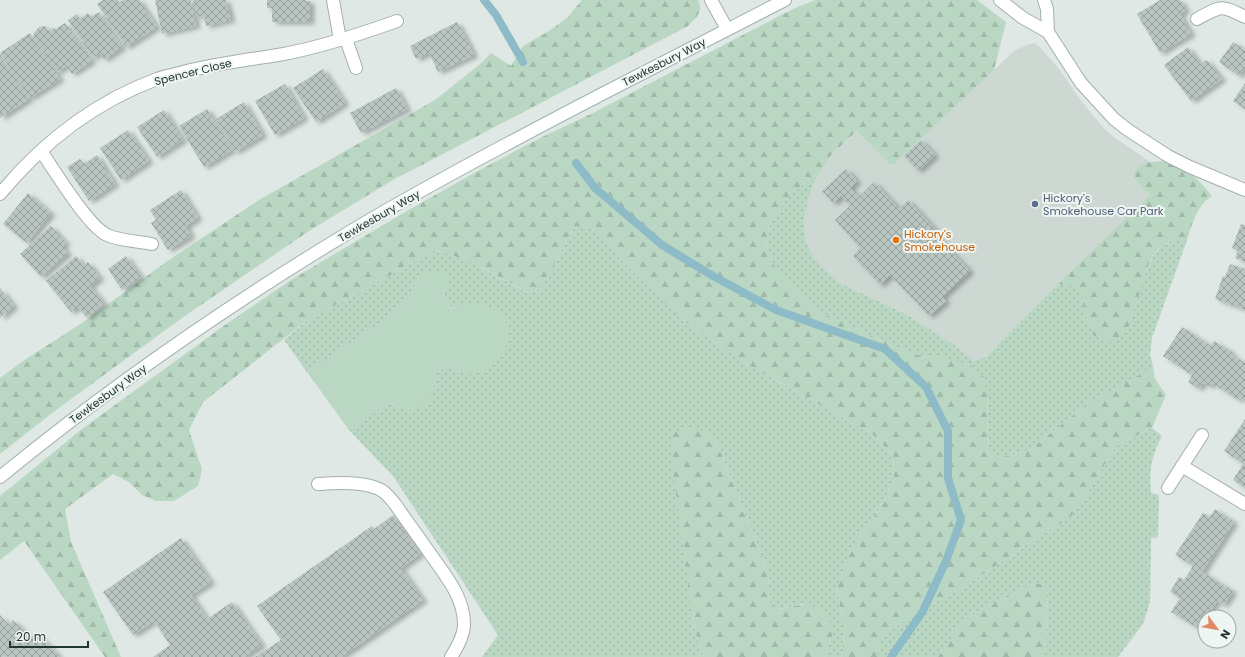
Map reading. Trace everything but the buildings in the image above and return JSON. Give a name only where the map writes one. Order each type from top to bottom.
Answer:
[{"type":"street","points":[[333,0],[343,40],[356,68]]},
{"type":"street","points":[[711,0],[727,29]]},
{"type":"street","name":"Tewkesbury Way","points":[[0,477],[57,431],[146,366],[254,292],[328,245],[404,200],[464,167],[785,0]]},
{"type":"street","points":[[1000,0],[1023,18],[1048,32],[1081,83],[1114,119],[1168,156],[1245,190]]},
{"type":"street","points":[[1044,0],[1047,9],[1048,32]]},
{"type":"street","points":[[1197,19],[1221,8],[1231,9],[1245,17]]},
{"type":"street","name":"Spencer Close","points":[[0,194],[17,173],[41,151],[81,118],[119,95],[158,79],[234,61],[279,54],[343,40],[397,21]]},
{"type":"street","points":[[41,151],[82,211],[95,226],[107,235],[152,244]]},
{"type":"street","points":[[1168,488],[1202,435]]},
{"type":"street","points":[[1182,466],[1245,504]]},
{"type":"street","points":[[318,484],[343,483],[366,485],[378,488],[388,495],[395,504],[457,594],[462,608],[464,626],[462,636],[451,657]]},
{"type":"shaded area","name":"Hickory's Smokehouse Car Park","points":[[1035,43],[1059,69],[1082,102],[1102,126],[1111,135],[1150,162],[1140,165],[1138,183],[1150,195],[986,357],[973,361],[956,346],[909,316],[836,280],[820,265],[810,251],[805,237],[804,221],[814,182],[832,154],[858,131],[889,164],[894,164],[1014,51],[1029,44]]},
{"type":"green space","points":[[582,0],[698,0],[700,4],[700,11],[688,26],[393,180],[309,231],[182,318],[56,410],[0,454],[0,378],[23,361],[82,323],[169,260],[259,200],[435,100],[479,65],[491,53],[511,66],[523,46],[549,31],[567,18]]},
{"type":"green space","points":[[815,0],[977,0],[1006,22],[994,70],[894,164],[889,164],[857,131],[832,154],[823,168],[787,198],[770,225],[766,243],[776,270],[814,309],[893,346],[924,357],[943,357],[970,365],[983,376],[988,397],[987,420],[989,447],[999,458],[1030,450],[1088,403],[1128,382],[1153,366],[1155,379],[1166,395],[1152,428],[1116,446],[1087,494],[1070,518],[1035,539],[969,584],[905,619],[880,641],[877,657],[840,657],[843,652],[844,630],[837,588],[851,548],[880,508],[894,480],[893,455],[872,434],[747,364],[689,325],[638,277],[590,228],[575,226],[540,289],[529,293],[469,261],[439,251],[422,257],[372,286],[309,319],[203,402],[189,430],[202,470],[198,486],[174,501],[156,501],[142,495],[129,482],[113,474],[65,509],[71,542],[121,657],[105,657],[24,541],[0,560],[0,496],[82,429],[225,325],[291,280],[405,212],[476,172],[791,10]]},
{"type":"green space","points":[[1164,161],[1179,166],[1191,174],[1212,196],[1202,204],[1193,221],[1187,240],[1166,243],[1158,249],[1149,263],[1130,324],[1120,340],[1109,342],[1094,336],[1085,316],[1081,293],[1076,286],[1058,284],[1150,195],[1138,183],[1134,174],[1140,165],[1150,162]]},
{"type":"green space","points":[[823,168],[814,182],[804,220],[805,237],[810,251],[820,265],[836,280],[909,316],[956,346],[973,361],[986,357],[1058,284],[1076,286],[1082,293],[1082,305],[1130,324],[1143,280],[1153,258],[1159,249],[1165,244],[1187,240],[1152,338],[1150,355],[1153,366],[1129,382],[1088,403],[1030,450],[999,458],[989,448],[987,420],[988,398],[943,357],[924,357],[893,346],[814,309],[776,271],[766,243],[770,225],[787,198]]},
{"type":"green space","points":[[575,226],[590,228],[638,277],[689,325],[747,364],[872,434],[893,455],[894,480],[880,508],[851,548],[837,588],[844,630],[843,652],[840,657],[824,657],[834,631],[803,604],[779,609],[770,603],[768,571],[715,438],[693,624],[703,657],[482,657],[498,635],[393,476],[349,430],[389,403],[400,408],[435,384],[435,374],[447,366],[460,372],[464,303],[452,309],[442,297],[445,293],[419,277],[405,301],[387,318],[307,372],[284,340],[309,319],[372,286],[422,257],[439,251],[469,261],[528,293],[540,289]]},
{"type":"green space","points":[[437,270],[449,278],[449,285],[442,297],[451,309],[465,303],[478,303],[491,307],[505,320],[508,326],[508,336],[503,354],[494,365],[482,372],[459,372],[447,366],[435,374],[433,392],[429,400],[422,407],[409,410],[402,409],[389,403],[349,430],[307,372],[387,318],[405,301],[419,277],[429,271]]},
{"type":"green space","points":[[695,426],[715,438],[768,571],[770,603],[779,609],[804,605],[816,606],[828,617],[834,631],[824,657],[703,657],[693,624],[670,448],[672,432]]},
{"type":"green space","points":[[1152,428],[1162,436],[1153,457],[1150,477],[1151,493],[1159,495],[1158,537],[1151,538],[1150,602],[1143,624],[1118,657],[1045,657],[1048,592],[1034,583],[981,609],[961,624],[938,657],[877,657],[880,641],[905,619],[969,584],[1035,539],[1070,518],[1087,494],[1116,446]]},
{"type":"green space","points":[[1034,583],[1044,585],[1048,592],[1045,657],[938,657],[961,624],[981,609]]},
{"type":"waterway","points":[[484,0],[496,15],[523,62]]},
{"type":"waterway","points":[[576,163],[595,188],[662,245],[713,276],[776,310],[885,349],[926,387],[948,431],[948,478],[961,520],[946,561],[923,611],[891,657]]},
{"type":"place","name":"Hickory's Smokehouse Car Park","points":[[1035,204]]},
{"type":"place","name":"Hickory's Smokehouse","points":[[896,240]]}]
